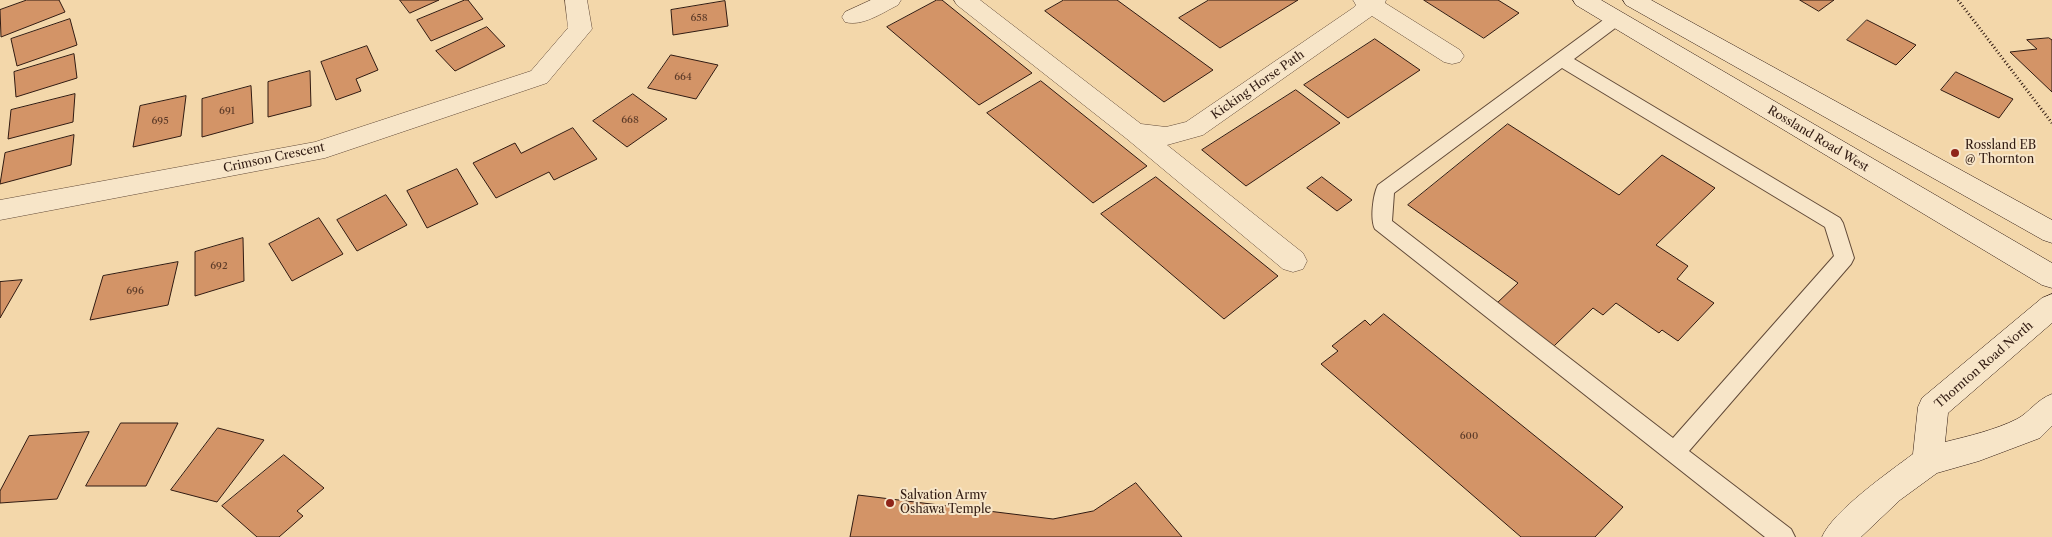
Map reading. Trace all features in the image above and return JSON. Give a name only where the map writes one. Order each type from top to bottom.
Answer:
[{"type":"street","name":"Crimson Crescent","points":[[0,210],[316,151],[539,77],[580,29],[576,0]]},
{"type":"street","points":[[853,18],[890,0]]},
{"type":"street","points":[[965,0],[1135,132],[1293,261]]},
{"type":"street","name":"Rossland Road West","points":[[1584,0],[2052,277]]},
{"type":"street","points":[[1634,0],[2052,233]]},
{"type":"street","name":"Kicking Horse Path","points":[[1135,132],[1166,136],[1194,129],[1361,13],[1370,1],[1452,56]]},
{"type":"street","name":"Thornton Road North","points":[[1928,461],[1933,408],[2052,306]]},
{"type":"street","points":[[1838,537],[1889,490],[1928,461],[1979,447],[2029,428],[2052,408]]},
{"type":"lane","points":[[1616,19],[1385,190],[1382,224],[1783,537]]},
{"type":"lane","points":[[1562,60],[1833,223],[1844,258],[1674,451]]},
{"type":"path","points":[[1958,0],[2052,123]]},
{"type":"building","points":[[27,0],[59,0],[65,12],[1,37],[0,10]]},
{"type":"building","points":[[400,0],[439,0],[410,13]]},
{"type":"building","points":[[468,0],[483,19],[431,41],[417,20]]},
{"type":"building","points":[[937,0],[942,0],[1032,73],[979,105],[887,27]]},
{"type":"building","points":[[1064,0],[1117,0],[1213,70],[1164,102],[1045,11]]},
{"type":"building","points":[[1209,0],[1298,0],[1220,48],[1179,18]]},
{"type":"building","points":[[1424,0],[1498,0],[1519,13],[1484,38]]},
{"type":"building","points":[[1800,0],[1834,0],[1819,11]]},
{"type":"building","points":[[725,1],[728,26],[673,35],[671,10]]},
{"type":"building","points":[[70,19],[77,45],[17,66],[11,39]]},
{"type":"building","points":[[1867,20],[1916,45],[1896,65],[1847,40]]},
{"type":"building","points":[[487,27],[505,46],[455,71],[436,51]]},
{"type":"building","points":[[2049,38],[2052,40],[2052,92],[2010,52],[2037,49],[2027,40]]},
{"type":"building","points":[[1375,39],[1420,70],[1348,118],[1304,85]]},
{"type":"building","points":[[367,46],[378,70],[356,79],[361,91],[336,100],[321,62]]},
{"type":"building","points":[[74,54],[77,78],[16,97],[14,72]]},
{"type":"building","points":[[671,55],[718,65],[696,99],[648,88]]},
{"type":"building","points":[[310,71],[311,106],[268,117],[268,82]]},
{"type":"building","points":[[1956,72],[2013,99],[1999,118],[1941,90]]},
{"type":"building","points":[[1041,81],[1147,166],[1093,203],[987,113]]},
{"type":"building","points":[[251,86],[253,123],[202,137],[202,99]]},
{"type":"building","points":[[1296,90],[1340,123],[1246,186],[1202,150]]},
{"type":"building","points":[[75,94],[73,122],[8,139],[11,110]]},
{"type":"building","points":[[633,94],[667,119],[627,147],[593,121]]},
{"type":"building","points":[[186,96],[181,136],[133,147],[140,106]]},
{"type":"building","points":[[1508,124],[1619,195],[1662,155],[1715,188],[1656,245],[1688,266],[1677,279],[1714,303],[1678,341],[1662,330],[1659,333],[1616,303],[1603,315],[1593,308],[1554,346],[1496,304],[1518,283],[1408,205]]},
{"type":"building","points":[[573,128],[597,159],[554,180],[549,172],[496,198],[473,163],[515,143],[521,153]]},
{"type":"building","points":[[74,135],[71,165],[0,184],[5,153]]},
{"type":"building","points":[[457,169],[478,204],[427,228],[407,191]]},
{"type":"building","points":[[1156,177],[1278,276],[1224,319],[1101,214]]},
{"type":"building","points":[[1322,177],[1352,200],[1337,211],[1307,188]]},
{"type":"building","points":[[386,195],[407,225],[357,251],[337,220]]},
{"type":"building","points":[[319,218],[343,254],[292,281],[269,244]]},
{"type":"building","points":[[243,238],[244,281],[195,296],[195,252]]},
{"type":"building","points":[[178,262],[168,305],[90,320],[103,276]]},
{"type":"building","points":[[22,280],[0,318],[0,282]]},
{"type":"building","points":[[1384,314],[1623,507],[1595,537],[1521,537],[1321,364],[1338,351],[1332,346],[1365,320],[1370,325]]},
{"type":"building","points":[[121,423],[178,423],[146,486],[86,486]]},
{"type":"building","points":[[218,428],[264,440],[217,502],[171,490]]},
{"type":"building","points":[[89,432],[57,499],[0,503],[0,491],[29,436]]},
{"type":"building","points":[[284,455],[324,488],[297,511],[303,516],[279,537],[257,537],[222,506]]},
{"type":"building","name":"Salvation Army Oshawa Temple","points":[[1136,483],[1182,537],[850,537],[858,495],[1053,519],[1093,511]]},
{"type":"place","name":"Rossland EB @ Thornton","points":[[1955,153]]},
{"type":"place","name":"Salvation Army Oshawa Temple","points":[[890,503]]}]
